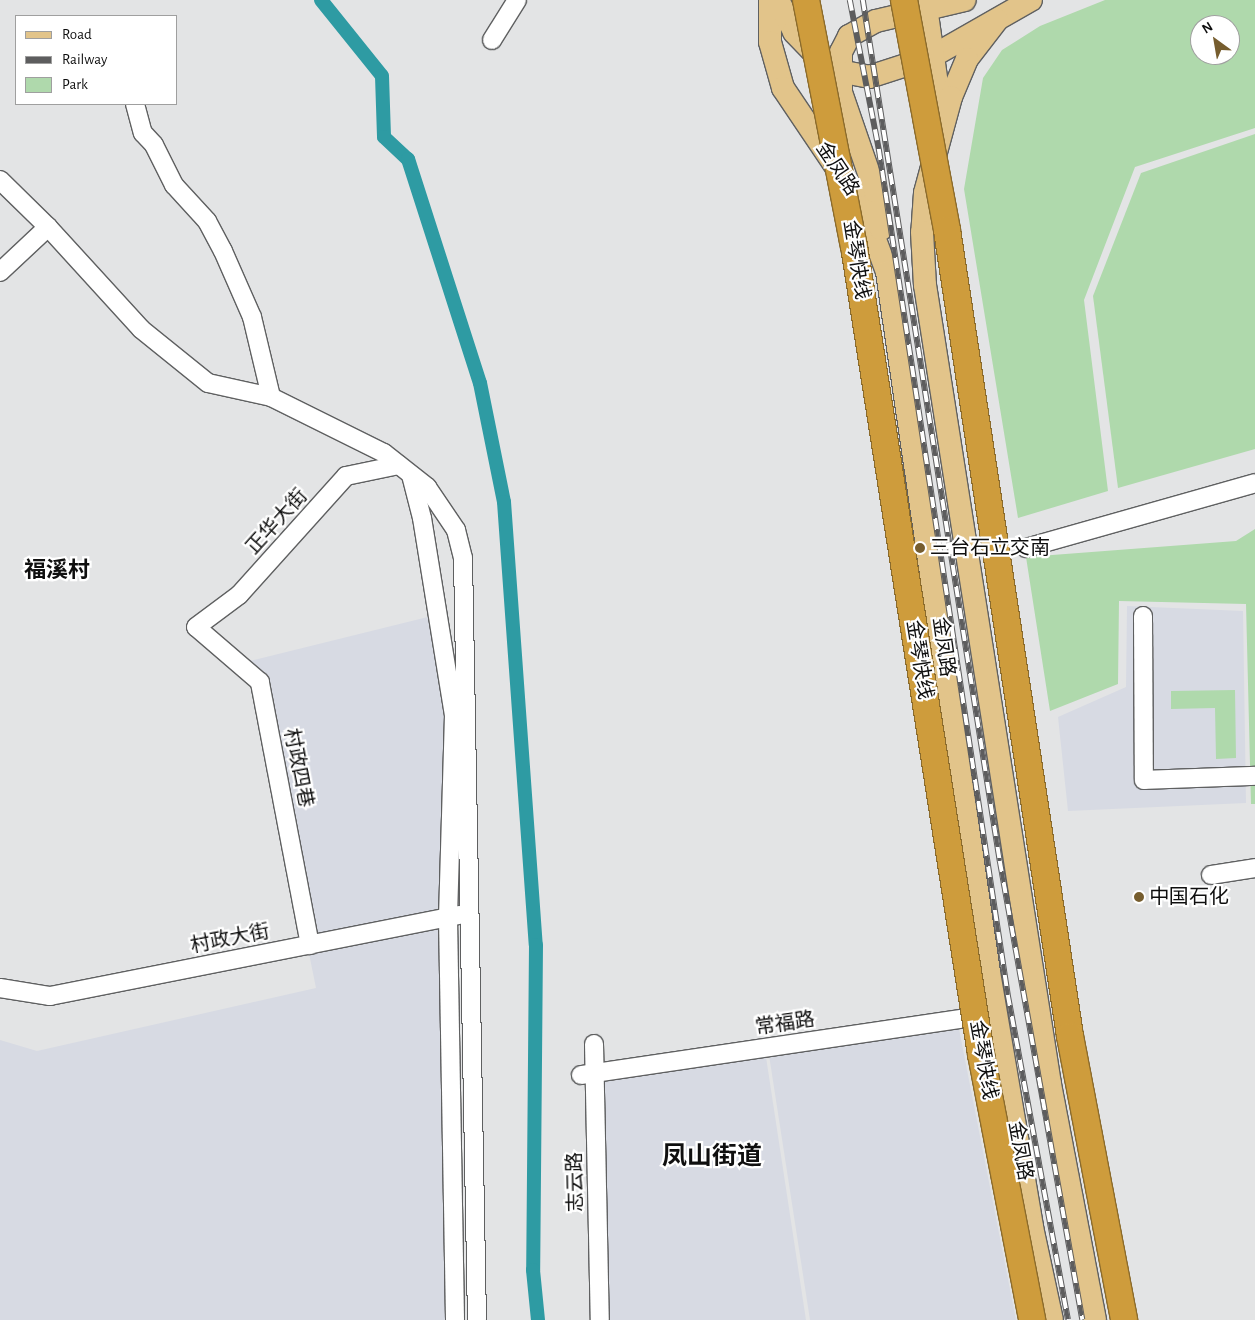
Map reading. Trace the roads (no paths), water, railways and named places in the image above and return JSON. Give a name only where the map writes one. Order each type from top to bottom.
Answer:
[{"type":"highway","name":"金琴快线","points":[[806,0],[845,190],[980,1044],[1032,1320]]},
{"type":"highway","points":[[918,4],[947,230],[1070,1036],[1124,1320]]},
{"type":"main road","name":"金凤路","points":[[770,0],[770,42],[783,88],[863,207],[887,272],[996,1014],[1032,1227],[1052,1320]]},
{"type":"main road","points":[[778,0],[801,40],[821,60],[839,71],[869,77],[931,56],[1031,0]]},
{"type":"main road","points":[[785,0],[797,4],[822,0]]},
{"type":"main road","points":[[887,272],[875,192],[846,110],[839,71],[844,44],[858,30],[918,4],[965,0]]},
{"type":"main road","name":"金凤路","points":[[918,4],[931,56],[944,127],[925,193],[922,232],[925,284],[1050,1084],[1095,1320]]},
{"type":"main road","points":[[944,127],[951,98],[967,59],[997,20]]},
{"type":"street","points":[[492,40],[517,0]]},
{"type":"street","points":[[135,105],[143,134],[154,145],[174,185],[207,221],[223,251],[252,317],[271,397]]},
{"type":"street","points":[[0,180],[48,227],[141,329],[208,383],[271,397],[384,453],[427,488],[456,530],[463,558],[476,1320]]},
{"type":"street","points":[[0,272],[48,227]]},
{"type":"street","points":[[405,470],[422,518],[454,715],[448,918],[455,1320]]},
{"type":"street","name":"正华大街","points":[[196,627],[239,595],[346,476],[405,470]]},
{"type":"street","points":[[1026,548],[1255,483]]},
{"type":"street","points":[[1143,616],[1144,780],[1255,776]]},
{"type":"street","name":"村政四巷","points":[[196,627],[260,682],[310,945]]},
{"type":"street","points":[[1211,875],[1255,868]]},
{"type":"street","name":"村政大街","points":[[0,988],[50,996],[469,914]]},
{"type":"street","name":"常福路","points":[[588,1074],[996,1014]]},
{"type":"street","name":"志云路","points":[[594,1044],[588,1074],[600,1320]]},
{"type":"waterway","points":[[321,0],[382,76],[384,137],[408,159],[480,383],[504,502],[536,945],[533,1270],[538,1320]]},
{"type":"railway","points":[[850,0],[879,149],[1008,995],[1068,1320]]},
{"type":"railway","points":[[863,0],[1000,861],[1083,1320]]},
{"type":"place","name":"三台石立交南","points":[[920,548]]},
{"type":"place","name":"中国石化","points":[[1139,897]]},
{"type":"district","name":"福溪村","points":[[57,571]]},
{"type":"district","name":"凤山街道","points":[[712,1157]]}]
